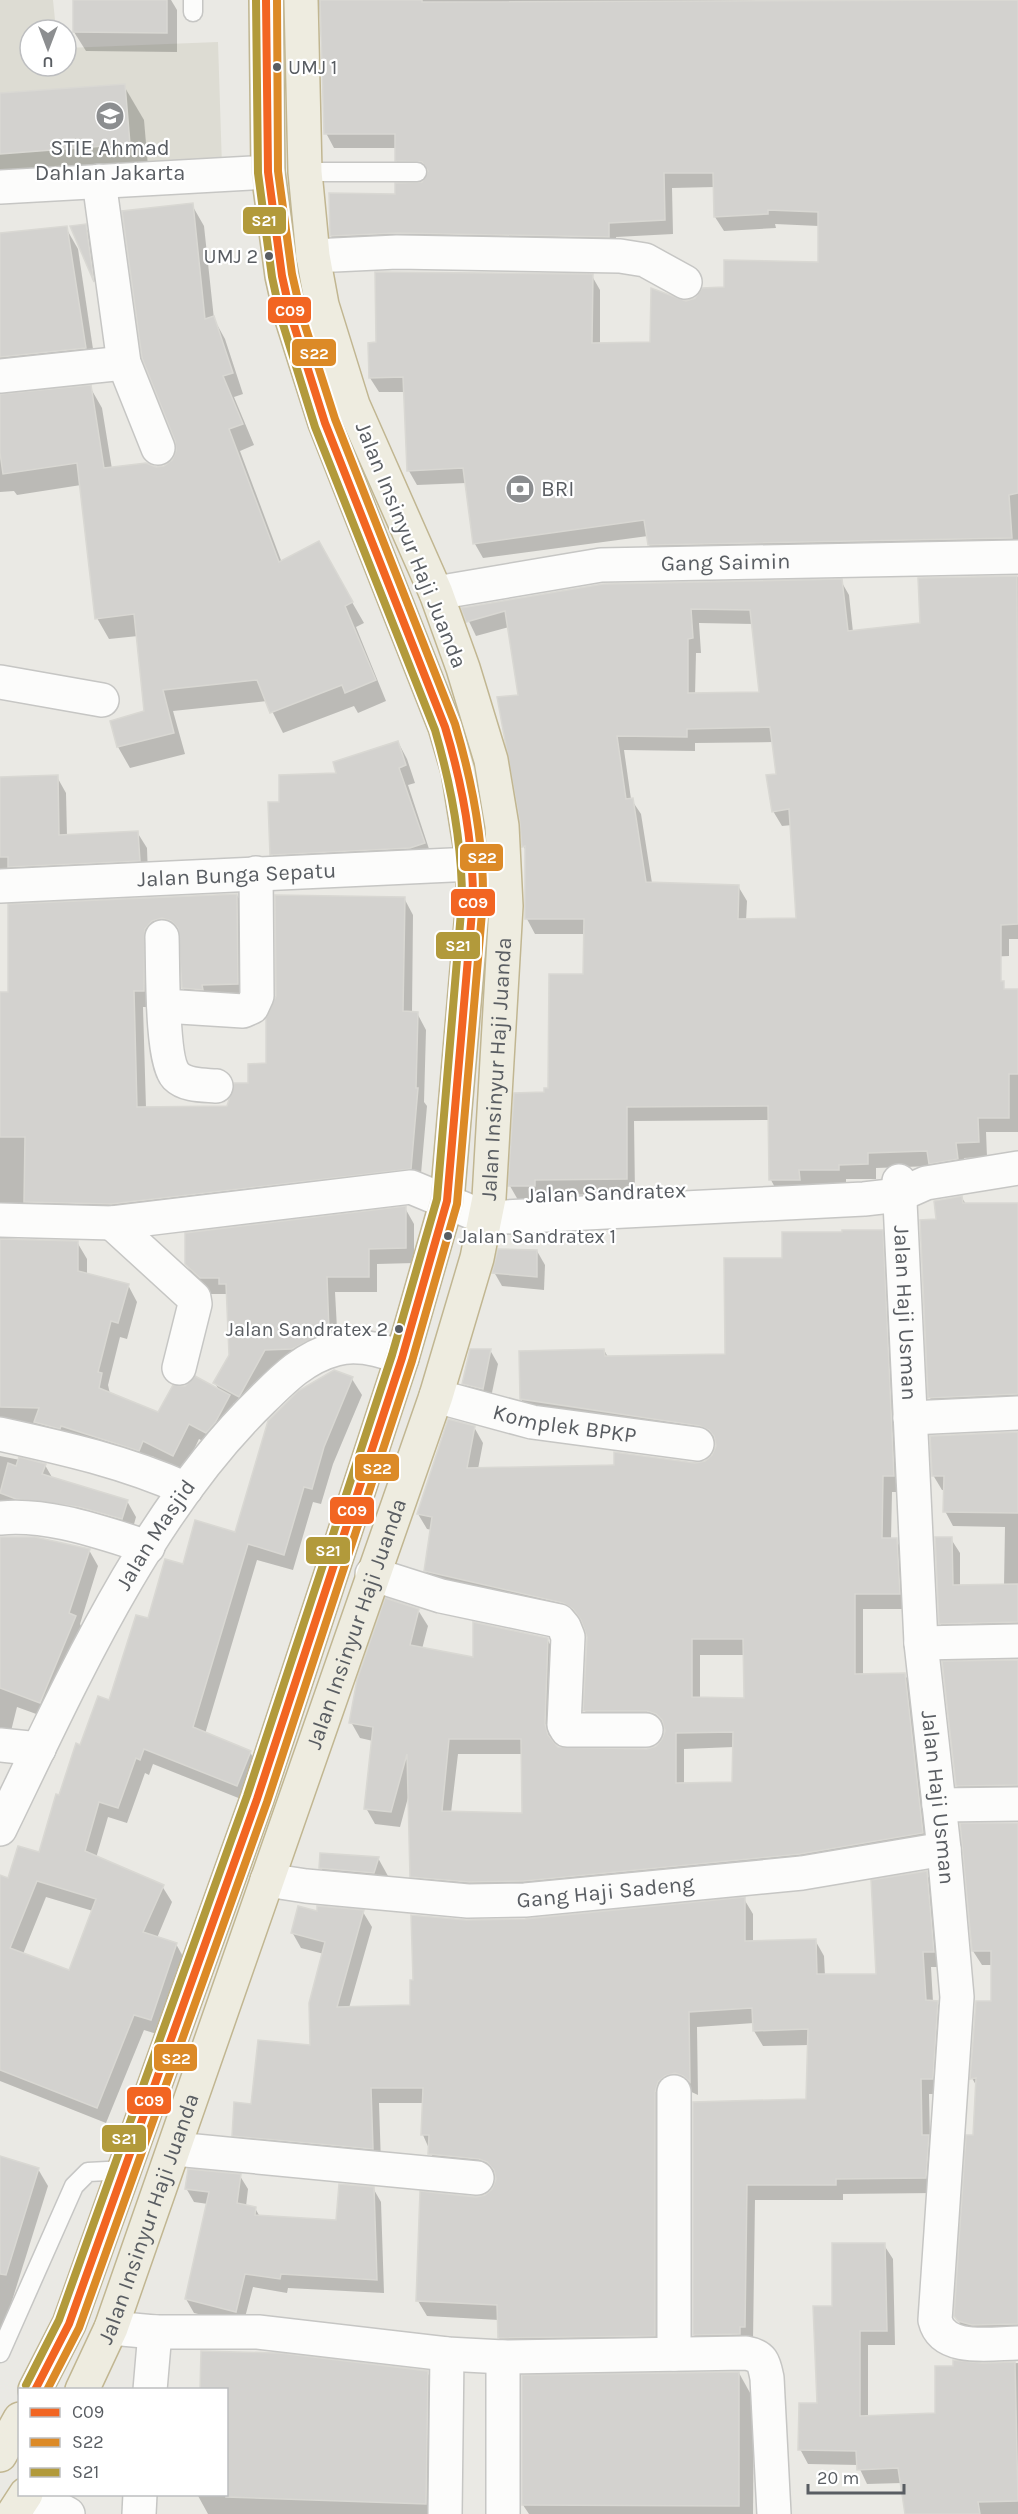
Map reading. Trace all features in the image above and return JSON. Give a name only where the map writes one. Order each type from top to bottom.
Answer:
[{"type":"highway","name":"Jalan Insinyur Haji Juanda","points":[[36,2388],[69,2324],[257,1799],[402,1358],[447,1201],[472,929],[473,864],[458,771],[445,727],[326,423],[298,343],[282,276],[268,172],[266,0]]},
{"type":"highway","name":"Jalan Insinyur Haji Juanda","points":[[83,2388],[111,2328],[175,2149],[372,1574],[436,1396],[463,1310],[488,1208],[506,906],[502,825],[480,719],[436,593],[353,405],[322,305],[313,256],[305,172],[301,0]]},
{"type":"highway","points":[[13,2514],[25,2496]]},
{"type":"street","points":[[0,187],[268,172]]},
{"type":"street","points":[[99,181],[124,363],[158,448]]},
{"type":"street","points":[[313,256],[397,252],[620,256],[645,260],[685,282]]},
{"type":"street","points":[[0,376],[124,363]]},
{"type":"street","name":"Gang Saimin","points":[[436,593],[601,565],[1018,557]]},
{"type":"street","points":[[0,682],[102,699]]},
{"type":"street","name":"Jalan Bunga Sepatu","points":[[0,886],[473,864]]},
{"type":"street","points":[[164,1006],[243,1011],[252,1007],[257,996],[256,873]]},
{"type":"street","points":[[162,937],[164,1006],[168,1053],[173,1072],[178,1078],[188,1083],[216,1086]]},
{"type":"street","name":"Jalan Sandratex","points":[[0,1220],[112,1223],[411,1187],[447,1201],[488,1208],[864,1199],[908,1187],[1018,1168]]},
{"type":"street","name":"Jalan Haji Usman","points":[[908,1187],[910,1418],[921,1643],[944,1849],[957,1997],[935,2320],[940,2332],[953,2341],[1018,2343]]},
{"type":"street","points":[[112,1223],[194,1298],[195,1304],[179,1368]]},
{"type":"street","name":"Jalan Masjid","points":[[3,1817],[73,1678],[148,1547],[186,1489],[231,1430],[300,1365],[335,1349],[351,1346],[382,1350],[402,1358]]},
{"type":"street","name":"Komplek BPKP","points":[[436,1396],[532,1422],[697,1444]]},
{"type":"street","points":[[910,1418],[1018,1413]]},
{"type":"street","points":[[0,1434],[72,1450],[146,1471],[186,1489]]},
{"type":"street","points":[[0,1518],[15,1517],[79,1527],[148,1547]]},
{"type":"street","points":[[372,1574],[441,1596],[559,1621],[568,1637],[564,1725],[567,1730],[646,1730]]},
{"type":"street","points":[[921,1643],[1018,1641]]},
{"type":"street","points":[[0,1745],[39,1749]]},
{"type":"street","points":[[939,1805],[1018,1804]]},
{"type":"street","name":"Gang Haji Sadeng","points":[[267,1880],[306,1886],[468,1901],[525,1900],[802,1874],[944,1849]]},
{"type":"street","points":[[674,2092],[674,2354]]},
{"type":"street","points":[[175,2149],[477,2178]]},
{"type":"street","points":[[111,2328],[154,2332],[258,2332],[447,2354],[503,2357],[746,2353],[758,2355],[763,2361],[767,2379],[774,2514]]},
{"type":"street","points":[[150,2388],[154,2332]]},
{"type":"street","points":[[445,2514],[447,2354]]},
{"type":"street","points":[[503,2357],[503,2514]]},
{"type":"street","points":[[35,2496],[68,2514]]},
{"type":"street","points":[[139,2514],[140,2496]]},
{"type":"lane","points":[[305,172],[417,172]]},
{"type":"lane","points":[[0,2353],[74,2186],[88,2172],[126,2170]]},
{"type":"shaded area","name":"STIE Ahmad Dahlan Jakarta","points":[[0,0],[53,0],[55,18],[18,18],[18,78],[78,78],[78,48],[218,42],[222,167],[0,174]]},
{"type":"building","points":[[73,0],[167,0],[167,33],[78,32],[78,18],[73,18]]},
{"type":"building","points":[[320,0],[422,0],[422,2],[1018,0],[1018,493],[1009,495],[1012,538],[648,545],[644,520],[473,544],[463,468],[407,471],[403,377],[369,378],[368,343],[376,342],[375,272],[593,274],[592,343],[650,342],[651,288],[686,301],[695,298],[702,288],[724,287],[724,260],[818,262],[818,212],[768,210],[768,214],[714,217],[713,173],[664,173],[665,220],[609,223],[609,237],[397,233],[330,236],[329,193],[395,194],[395,183],[422,182],[428,171],[422,162],[395,161],[395,134],[324,134]]},
{"type":"building","points":[[125,84],[130,144],[0,154],[0,93]]},
{"type":"building","points":[[193,203],[205,319],[214,316],[233,373],[223,376],[243,424],[229,429],[279,562],[319,541],[353,602],[345,606],[376,680],[345,693],[342,685],[270,713],[257,680],[163,690],[174,733],[117,747],[110,721],[144,711],[134,614],[95,619],[77,463],[3,474],[0,453],[0,394],[91,385],[104,468],[146,463],[156,467],[164,466],[172,460],[176,451],[175,441],[142,358],[122,211]]},
{"type":"building","points":[[86,224],[94,282],[70,226]]},
{"type":"building","points":[[67,226],[86,348],[0,357],[0,233]]},
{"type":"building","points":[[1017,576],[1018,924],[1001,925],[1001,981],[1004,981],[1004,989],[1018,989],[1018,1074],[1009,1074],[1009,1118],[978,1118],[979,1142],[956,1143],[958,1159],[929,1164],[927,1151],[868,1153],[868,1164],[839,1165],[839,1170],[799,1170],[800,1180],[769,1180],[768,1106],[627,1107],[627,1179],[535,1180],[535,1186],[508,1186],[514,1093],[544,1092],[544,1088],[548,1088],[549,974],[583,974],[584,919],[525,919],[525,846],[522,847],[520,823],[497,697],[518,695],[505,611],[466,622],[461,608],[603,584],[842,579],[848,631],[920,623],[918,578]],"holes":[[[691,609],[750,610],[759,692],[688,693],[688,639],[693,638]],[[770,727],[776,774],[766,775],[772,812],[789,809],[796,918],[738,919],[739,885],[646,882],[633,798],[626,799],[617,736],[687,737],[687,729]]]},
{"type":"building","points":[[398,741],[406,765],[399,768],[425,843],[410,848],[270,855],[268,802],[279,802],[279,775],[336,773],[333,762]]},
{"type":"building","points":[[58,775],[59,835],[138,831],[140,861],[8,867],[8,857],[0,857],[0,777]]},
{"type":"building","points":[[237,894],[238,984],[202,985],[203,990],[182,988],[178,928],[171,921],[162,918],[152,921],[145,929],[144,991],[134,991],[137,1107],[227,1106],[234,1083],[248,1083],[248,1064],[266,1063],[266,1018],[276,996],[275,895],[405,897],[403,1011],[418,1012],[416,1088],[418,1088],[411,1169],[111,1204],[24,1202],[25,1137],[0,1137],[0,992],[8,992],[8,904]]},
{"type":"building","points":[[962,1196],[963,1203],[1018,1203],[1018,1394],[928,1398],[920,1220],[936,1219],[934,1201]]},
{"type":"building","points":[[406,1206],[406,1248],[369,1249],[369,1277],[327,1277],[329,1331],[292,1349],[265,1350],[239,1397],[213,1383],[229,1355],[226,1284],[219,1284],[219,1278],[200,1278],[185,1264],[185,1233]]},
{"type":"building","points":[[842,1230],[883,1230],[894,1476],[883,1476],[882,1538],[897,1538],[900,1594],[855,1594],[855,1674],[905,1673],[923,1833],[800,1854],[524,1881],[469,1882],[410,1877],[407,1754],[391,1812],[364,1809],[373,1727],[349,1723],[357,1680],[385,1598],[419,1609],[410,1645],[473,1657],[473,1622],[548,1638],[545,1724],[548,1735],[558,1747],[647,1749],[656,1746],[665,1731],[662,1720],[656,1714],[647,1711],[583,1711],[587,1637],[581,1620],[573,1609],[563,1603],[424,1571],[432,1517],[417,1514],[448,1419],[475,1426],[467,1468],[614,1465],[614,1452],[695,1463],[705,1461],[712,1455],[716,1446],[714,1436],[709,1430],[700,1426],[520,1399],[519,1351],[604,1349],[605,1356],[725,1354],[724,1258],[782,1258],[782,1232],[842,1232]],"holes":[[[692,1639],[743,1639],[744,1698],[692,1697]],[[733,1732],[732,1782],[676,1783],[676,1733]],[[449,1739],[521,1739],[522,1813],[442,1811]]]},
{"type":"building","points":[[0,1239],[78,1241],[78,1271],[129,1284],[118,1323],[111,1321],[98,1372],[102,1373],[99,1388],[158,1412],[173,1385],[185,1386],[195,1376],[230,1395],[215,1423],[206,1433],[189,1424],[173,1456],[143,1441],[139,1451],[61,1426],[60,1429],[34,1422],[39,1408],[0,1407]]},
{"type":"building","points":[[498,1249],[537,1250],[537,1277],[492,1273]]},
{"type":"building","points":[[470,1349],[491,1349],[483,1389],[462,1384]]},
{"type":"building","points":[[334,1370],[353,1377],[324,1447],[312,1489],[304,1487],[284,1555],[248,1544],[193,1727],[251,1751],[237,1786],[144,1749],[140,1760],[136,1758],[118,1808],[99,1802],[85,1851],[164,1885],[143,1932],[177,1943],[151,2020],[134,2015],[97,2108],[0,2070],[0,1875],[8,1878],[18,1846],[39,1852],[56,1794],[59,1795],[76,1743],[80,1745],[98,1696],[109,1700],[136,1615],[148,1618],[165,1559],[183,1564],[195,1520],[235,1532],[268,1421],[298,1391]],"holes":[[[37,1881],[96,1899],[69,1970],[10,1948]]]},
{"type":"building","points":[[1018,1432],[1018,1513],[943,1512],[944,1476],[932,1476],[930,1436]]},
{"type":"building","points":[[19,1457],[46,1464],[42,1474],[128,1500],[122,1519],[79,1507],[16,1499],[0,1493],[8,1463],[16,1466]]},
{"type":"building","points":[[0,1537],[35,1537],[90,1549],[69,1613],[76,1616],[40,1703],[0,1688]]},
{"type":"building","points":[[935,1537],[952,1537],[953,1585],[1018,1584],[1018,1622],[939,1624]]},
{"type":"building","points":[[1018,1660],[1018,1785],[956,1786],[942,1661]]},
{"type":"building","points":[[960,1823],[1018,1823],[1018,2324],[972,2325],[958,2321],[954,2316],[966,2135],[973,2135],[976,2078],[970,2079],[976,2001],[991,2001],[991,1951],[972,1951]]},
{"type":"building","points":[[320,1853],[379,1857],[374,1873],[319,1868]]},
{"type":"building","points":[[927,1871],[934,1952],[923,1952],[926,2000],[938,2001],[933,2079],[921,2079],[922,2135],[929,2135],[926,2178],[836,2179],[836,2185],[747,2185],[745,2327],[740,2327],[740,2334],[693,2335],[693,2102],[806,2099],[808,2029],[753,2031],[752,2008],[689,2012],[690,2082],[675,2073],[665,2076],[658,2082],[655,2092],[655,2336],[498,2338],[497,2305],[416,2301],[420,2191],[476,2197],[485,2195],[492,2189],[496,2179],[494,2170],[487,2162],[479,2159],[428,2154],[429,2135],[421,2135],[423,2088],[371,2088],[373,2149],[232,2136],[234,2102],[251,2104],[258,2040],[310,2045],[309,2003],[325,1942],[291,1933],[298,1906],[317,1911],[317,1906],[364,1910],[337,2007],[410,2005],[410,1980],[413,1980],[411,1915],[466,1920],[525,1919],[745,1897],[745,1941],[816,1939],[817,1974],[876,1974],[871,1880]]},
{"type":"building","points":[[0,2156],[39,2168],[6,2275],[0,2274]]},
{"type":"building","points":[[188,2169],[241,2174],[237,2203],[256,2207],[255,2215],[336,2220],[339,2184],[374,2187],[377,2280],[281,2274],[280,2279],[245,2274],[236,2312],[185,2299],[209,2192],[185,2189]]},
{"type":"building","points":[[832,2243],[885,2243],[887,2331],[860,2331],[860,2416],[935,2413],[935,2366],[953,2366],[953,2360],[982,2363],[1015,2362],[1018,2501],[978,2502],[980,2514],[905,2514],[898,2468],[857,2470],[856,2451],[798,2450],[799,2403],[817,2403],[813,2306],[832,2306]]},
{"type":"building","points":[[201,2351],[280,2353],[428,2371],[426,2504],[226,2497],[228,2496],[228,2388],[200,2388]]},
{"type":"building","points":[[739,2372],[739,2506],[522,2505],[522,2375]]},
{"type":"transit line","name":"S21","points":[[26,2385],[59,2320],[247,1796],[392,1355],[437,1199],[462,900],[460,857],[454,814],[435,730],[315,427],[281,318],[272,277],[258,173],[256,0]]},
{"type":"transit line","name":"C09","points":[[36,2388],[69,2324],[257,1799],[402,1358],[447,1201],[473,900],[471,856],[465,812],[457,769],[445,727],[325,423],[291,316],[282,276],[268,172],[266,0]]},
{"type":"transit line","name":"S22","points":[[48,2388],[79,2328],[267,1802],[412,1361],[457,1204],[483,901],[476,811],[455,724],[335,419],[301,313],[292,274],[278,171],[277,0]]},
{"type":"place","name":"UMJ 1","points":[[277,67]]},
{"type":"place","name":"STIE Ahmad Dahlan Jakarta","points":[[110,116]]},
{"type":"place","name":"UMJ 2","points":[[269,256]]},
{"type":"place","name":"BRI","points":[[520,489]]},
{"type":"place","name":"Jalan Sandratex 1","points":[[448,1236]]},
{"type":"place","name":"Jalan Sandratex 2","points":[[399,1329]]}]
